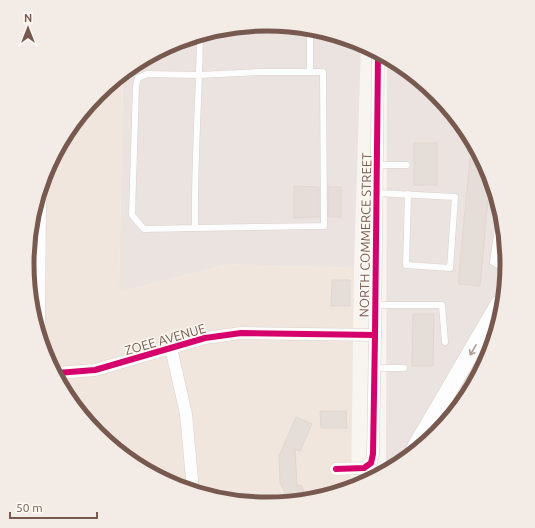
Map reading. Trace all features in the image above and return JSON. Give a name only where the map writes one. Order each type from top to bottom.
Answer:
[{"type":"main road","points":[[420,440],[495,312]]},
{"type":"street","name":"NORTH COMMERCE STREET","points":[[336,470],[364,468],[371,463],[373,454],[378,59]]},
{"type":"street","points":[[35,242],[37,230]]},
{"type":"street","points":[[35,248],[38,304]]},
{"type":"street","name":"ZOEE AVENUE","points":[[62,373],[95,370],[205,338],[241,333],[375,335]]},
{"type":"street","points":[[171,348],[186,414],[192,485]]},
{"type":"lane","points":[[310,35],[310,72]]},
{"type":"lane","points":[[194,228],[200,41]]},
{"type":"lane","points":[[260,72],[310,72],[324,72],[324,226],[144,229],[132,215],[136,86],[138,78],[147,74],[199,75],[260,72]]},
{"type":"lane","points":[[377,165],[407,165]]},
{"type":"lane","points":[[377,193],[408,194],[455,197],[450,268],[406,265],[408,194]]},
{"type":"lane","points":[[493,262],[498,229]]},
{"type":"lane","points":[[493,262],[500,248]]},
{"type":"lane","points":[[493,262],[500,266]]},
{"type":"lane","points":[[376,305],[442,305],[445,342]]},
{"type":"lane","points":[[375,368],[404,368]]},
{"type":"shaded area","points":[[252,31],[283,31],[313,35],[342,43],[361,51],[354,268],[228,264],[119,292],[123,82],[151,62],[193,43],[222,35]]},
{"type":"shaded area","points":[[387,64],[409,79],[443,110],[461,135],[476,161],[483,175],[493,204],[499,234],[500,279],[499,294],[493,324],[483,353],[469,381],[443,418],[432,429],[397,458],[386,464]]},
{"type":"shaded area","points":[[123,82],[119,292],[228,264],[354,268],[351,481],[313,493],[283,497],[252,497],[222,493],[207,489],[164,473],[138,458],[126,449],[92,418],[66,380],[52,353],[42,324],[36,294],[34,264],[36,234],[42,204],[52,175],[66,147],[92,110]]},
{"type":"building","points":[[414,143],[437,143],[437,185],[414,185]]},
{"type":"building","points":[[470,158],[475,158],[489,191],[480,286],[458,284]]},
{"type":"building","points":[[294,186],[319,187],[319,217],[294,218]]},
{"type":"building","points":[[328,187],[341,187],[341,217],[328,217]]},
{"type":"building","points":[[332,280],[350,280],[350,306],[331,306]]},
{"type":"building","points":[[413,314],[434,314],[433,366],[412,366]]},
{"type":"building","points":[[320,411],[346,411],[347,428],[321,428]]},
{"type":"building","points":[[296,417],[312,424],[300,451],[295,449],[297,486],[301,485],[305,494],[286,497],[280,482],[279,456]]},
{"type":"cycle path","points":[[336,469],[364,468],[371,463],[373,454],[378,59]]},
{"type":"cycle path","points":[[62,373],[95,370],[205,338],[241,333],[375,335]]}]
